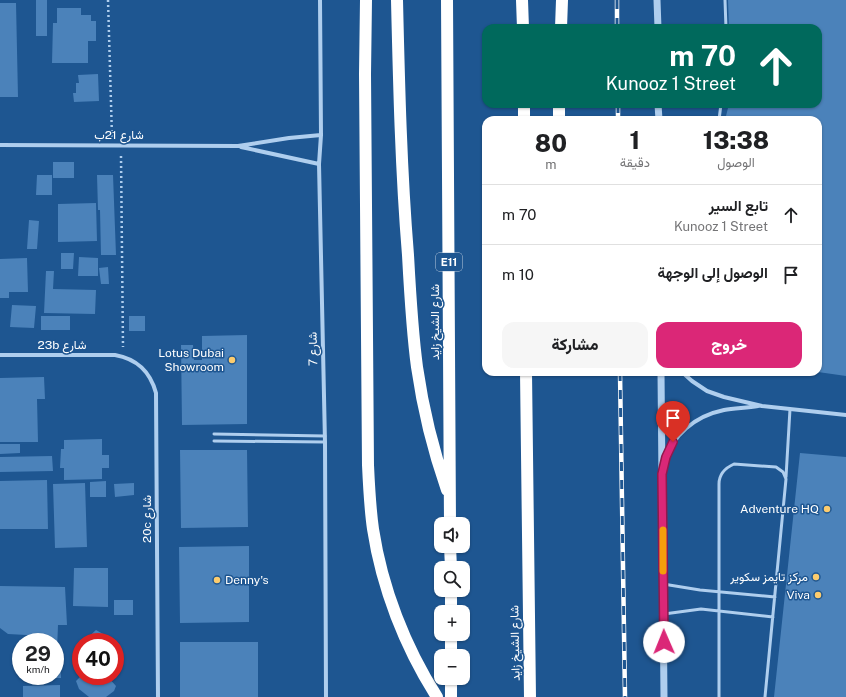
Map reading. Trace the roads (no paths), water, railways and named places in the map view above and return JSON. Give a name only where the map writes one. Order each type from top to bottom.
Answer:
[{"type":"highway","points":[[366,0],[365,74],[368,465],[371,511],[373,530],[388,594],[399,624],[413,654],[437,697]]},
{"type":"highway","points":[[397,0],[403,195],[413,332],[417,366],[430,434],[450,500]]},
{"type":"highway","name":"شارع الشيخ زايد","points":[[447,0],[450,517]]},
{"type":"highway","points":[[522,0],[523,24]]},
{"type":"highway","points":[[561,24],[562,0]]},
{"type":"highway","name":"شارع الشيخ زايد","points":[[526,376],[530,697]]},
{"type":"highway","points":[[451,685],[451,697]]},
{"type":"street","name":"شارع 7","points":[[320,0],[320,164],[325,436],[326,697]]},
{"type":"street","points":[[657,0],[658,24]]},
{"type":"street","name":"شارع 21ب","points":[[0,144],[238,146],[288,138],[321,135]]},
{"type":"street","name":"شارع 21ب","points":[[238,146],[320,164]]},
{"type":"street","name":"23b شارع","points":[[0,355],[123,357]]},
{"type":"street","name":"20c شارع","points":[[123,357],[135,361],[144,368],[153,383],[156,393],[158,697]]},
{"type":"street","points":[[661,376],[664,697]]},
{"type":"street","points":[[686,376],[692,382],[707,391],[724,397],[762,406],[846,415]]},
{"type":"street","points":[[662,474],[669,449],[681,432],[701,417],[725,410],[762,406]]},
{"type":"lane","points":[[725,0],[726,24]]},
{"type":"lane","points":[[765,697],[786,479],[790,409]]},
{"type":"lane","points":[[214,434],[325,436]]},
{"type":"lane","points":[[214,441],[325,442]]},
{"type":"lane","points":[[719,697],[720,475],[728,467],[734,464],[776,467],[783,472],[786,479]]},
{"type":"lane","points":[[663,584],[719,592],[775,597]]},
{"type":"lane","points":[[664,614],[701,609],[773,617]]},
{"type":"railway","points":[[617,0],[617,24]]},
{"type":"railway","points":[[618,108],[618,116]]},
{"type":"railway","points":[[620,376],[625,697]]},
{"type":"place","name":"Lotus Dubai Showroom","points":[[232,360]]},
{"type":"place","name":"Adventure HQ","points":[[827,509]]},
{"type":"place","name":"مركز تايمز سكوير","points":[[816,577]]},
{"type":"place","name":"Denny's","points":[[217,580]]},
{"type":"place","name":"Viva","points":[[818,595]]}]
